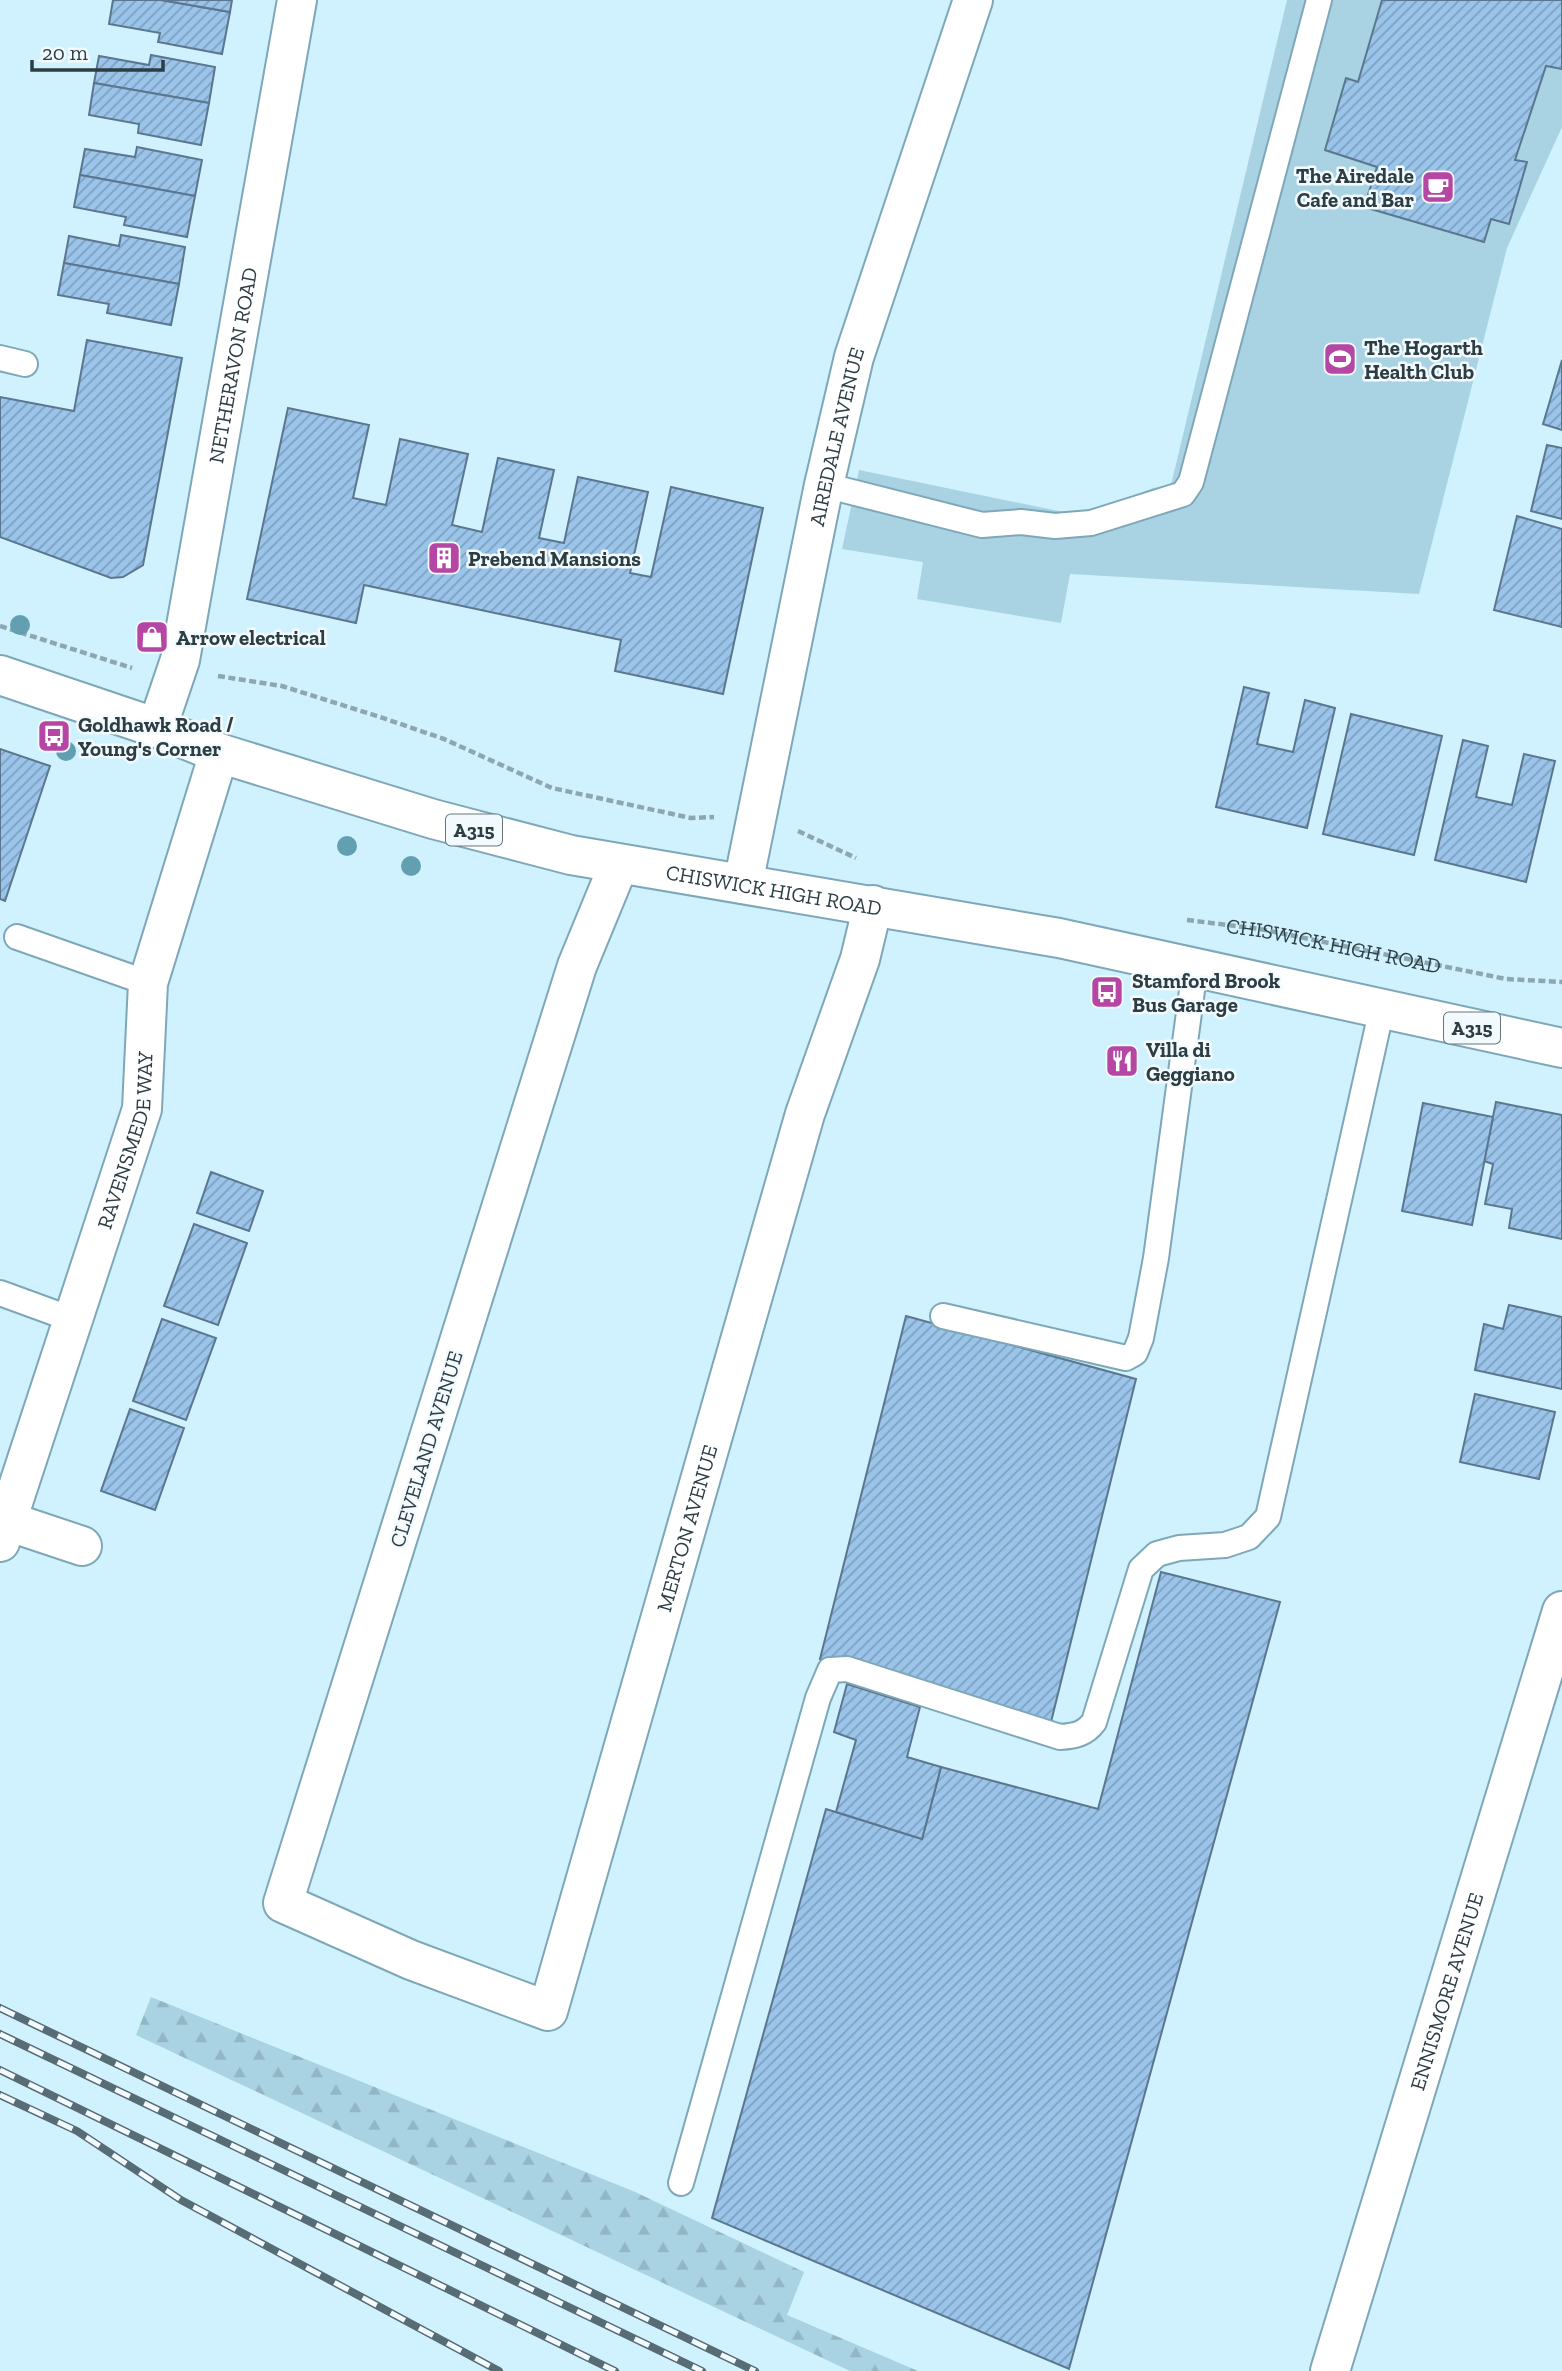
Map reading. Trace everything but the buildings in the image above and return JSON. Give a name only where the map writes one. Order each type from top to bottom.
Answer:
[{"type":"street","name":"NETHERAVON ROAD","points":[[158,728],[177,673],[183,643],[297,0]]},
{"type":"street","name":"AIREDALE AVENUE","points":[[743,884],[824,485],[854,357],[972,0]]},
{"type":"street","name":"CHISWICK HIGH ROAD","points":[[0,675],[158,728],[219,753],[433,819],[619,864],[1059,938],[1562,1048]]},
{"type":"street","name":"RAVENSMEDE WAY","points":[[82,1546],[4,1532],[142,1109],[148,983],[219,753]]},
{"type":"street","name":"CLEVELAND AVENUE","points":[[411,1960],[284,1903],[577,966],[619,864]]},
{"type":"street","name":"MERTON AVENUE","points":[[411,1960],[548,2011],[805,1114],[860,959],[873,905]]},
{"type":"street","name":"ENNISMORE AVENUE","points":[[1330,2371],[1562,1611]]},
{"type":"lane","points":[[824,485],[982,525],[1021,522],[1055,526],[1091,523],[1170,501],[1183,494],[1195,469],[1319,0]]},
{"type":"lane","points":[[0,358],[25,364]]},
{"type":"lane","points":[[18,937],[148,983]]},
{"type":"lane","points":[[943,1316],[1126,1358],[1135,1353],[1141,1338],[1156,1258],[1195,968]]},
{"type":"lane","points":[[681,2183],[818,1698],[830,1670],[847,1669],[1060,1737],[1088,1731],[1094,1721],[1141,1569],[1157,1554],[1179,1548],[1224,1545],[1249,1537],[1268,1517],[1382,1008]]},
{"type":"lane","points":[[0,1293],[74,1320]]},
{"type":"path","points":[[0,626],[118,665],[142,670]]},
{"type":"path","name":"CHISWICK HIGH ROAD","points":[[219,676],[282,686],[380,717],[444,739],[552,788],[691,818],[735,815],[782,823],[868,864]]},
{"type":"path","name":"CHISWICK HIGH ROAD","points":[[1183,920],[1203,920],[1260,929],[1506,979],[1562,982]]},
{"type":"green space","name":"The Hogarth Health Club","points":[[1287,0],[1562,0],[1562,127],[1507,248],[1419,594],[1070,574],[1061,623],[917,599],[923,562],[842,549],[859,470],[1083,516],[1153,488],[1171,485]]},
{"type":"green space","points":[[151,1997],[633,2191],[804,2272],[787,2315],[918,2371],[850,2371],[136,2035]]},
{"type":"railway","points":[[0,2008],[755,2371]]},
{"type":"railway","points":[[0,2034],[702,2371]]},
{"type":"railway","points":[[0,2070],[615,2371]]},
{"type":"railway","points":[[0,2095],[77,2131],[181,2200],[499,2371]]},
{"type":"place","name":"The Airedale Cafe and Bar","points":[[1438,187]]},
{"type":"place","name":"The Hogarth Health Club","points":[[1340,359]]},
{"type":"place","name":"Prebend Mansions","points":[[444,558]]},
{"type":"place","name":"Arrow electrical","points":[[152,637]]},
{"type":"place","name":"Goldhawk Road / Young's Corner","points":[[54,736]]},
{"type":"place","name":"Stamford Brook Bus Garage","points":[[1107,992]]},
{"type":"place","name":"Villa di Geggiano","points":[[1122,1061]]}]
